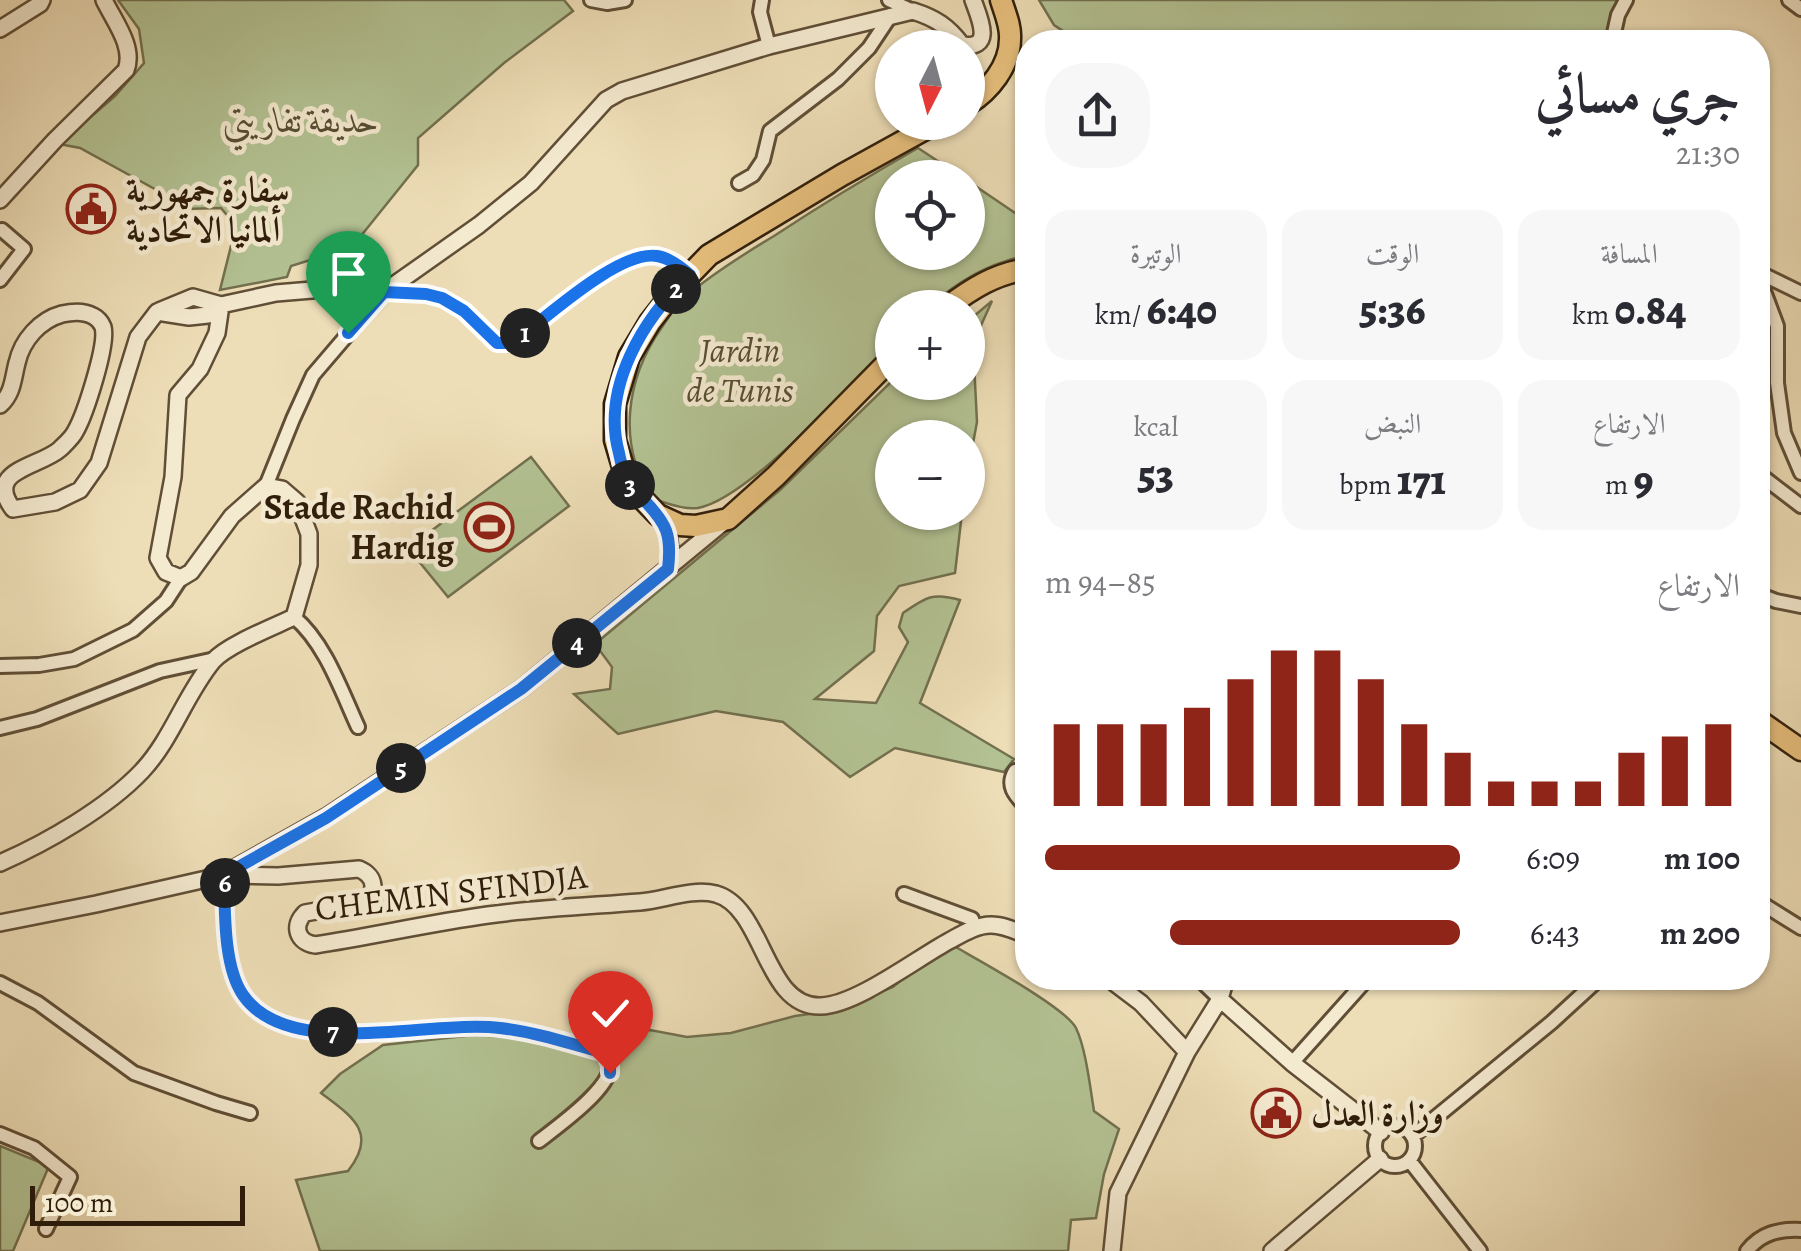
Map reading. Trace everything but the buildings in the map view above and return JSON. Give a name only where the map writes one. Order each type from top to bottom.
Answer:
[{"type":"main road","points":[[985,91],[1008,54],[1009,26],[1001,0]]},
{"type":"main road","points":[[875,375],[728,519],[713,524],[680,525],[658,514],[628,484],[615,440],[615,404],[629,356],[674,290],[709,256],[905,140]]},
{"type":"main road","points":[[970,290],[1015,271]]},
{"type":"main road","points":[[1770,728],[1801,750]]},
{"type":"street","points":[[0,29],[42,0]]},
{"type":"street","points":[[0,200],[126,70],[129,51],[104,0]]},
{"type":"street","points":[[590,0],[607,4],[625,0]]},
{"type":"street","points":[[762,0],[760,12],[769,46]]},
{"type":"street","points":[[0,666],[39,665],[74,658],[133,630],[166,601],[232,516],[266,486],[314,375],[384,292],[531,183],[606,100],[637,86],[891,7],[929,16],[950,28],[962,45],[971,46],[980,41],[983,30],[973,0]]},
{"type":"street","points":[[1615,30],[1626,0]]},
{"type":"street","points":[[1789,0],[1801,9]]},
{"type":"street","points":[[739,183],[753,174],[762,160],[770,131],[838,79],[869,48],[891,7]]},
{"type":"street","points":[[0,280],[24,249],[2,230]]},
{"type":"street","points":[[0,405],[7,399],[17,359],[31,334],[59,315],[85,313],[98,320],[104,333],[103,344],[74,435],[56,453],[9,478],[5,486],[7,510],[55,502],[80,490],[100,463],[138,337],[157,312],[208,315],[221,305],[276,293],[324,289],[426,294],[464,311],[491,340],[507,343],[626,261],[657,256],[674,262],[690,275]]},
{"type":"street","points":[[1770,278],[1801,293]]},
{"type":"street","points":[[181,578],[166,572],[158,558],[173,477],[178,394],[200,369],[217,333],[221,305]]},
{"type":"street","points":[[1770,309],[1776,326],[1777,382],[1784,433],[1801,473]]},
{"type":"street","points":[[1770,482],[1801,506]]},
{"type":"street","points":[[0,728],[37,720],[160,671],[215,659],[294,617],[310,565],[308,534],[297,502],[282,489],[266,486]]},
{"type":"street","points":[[658,514],[670,538],[668,569]]},
{"type":"street","points":[[539,1141],[586,1103],[608,1077],[610,1065],[605,1053],[499,1028],[344,1033],[277,1023],[250,1005],[234,978],[224,875],[326,818],[521,689],[728,519]]},
{"type":"street","points":[[1770,599],[1801,606]]},
{"type":"street","points":[[294,617],[322,652],[358,727]]},
{"type":"street","points":[[0,863],[52,839],[142,772],[215,659]]},
{"type":"street","name":"CHEMIN SFINDJA","points":[[0,923],[224,875],[278,876],[358,869],[372,879],[371,895],[366,901],[309,911],[299,919],[297,927],[304,942],[311,945],[486,915],[716,894],[738,909],[788,992],[814,1006],[853,997],[975,928]]},
{"type":"street","points":[[904,894],[972,919],[975,928],[1000,926],[1015,931]]},
{"type":"street","points":[[1770,909],[1801,928]]},
{"type":"street","points":[[0,984],[38,1003],[134,1073],[250,1114]]},
{"type":"street","points":[[1123,990],[1188,1052]]},
{"type":"street","points":[[1211,990],[1292,1063],[1381,1132]]},
{"type":"street","points":[[1112,1251],[1118,1194],[1222,990]]},
{"type":"street","points":[[1292,1063],[1357,990]]},
{"type":"street","points":[[1412,1136],[1587,990]]},
{"type":"street","points":[[1398,1126],[1412,1136],[1414,1149],[1409,1160],[1391,1165],[1380,1159],[1375,1148],[1386,1128],[1398,1126]]},
{"type":"street","points":[[0,1134],[34,1148],[70,1178],[46,1229]]},
{"type":"street","points":[[1272,1251],[1380,1159]]},
{"type":"street","points":[[1409,1160],[1480,1251]]},
{"type":"street","points":[[1747,1251],[1765,1234],[1801,1230]]},
{"type":"green space","name":"حديقة تفاريتي","points":[[118,0],[564,0],[573,11],[504,63],[418,138],[418,165],[352,247],[291,266],[287,277],[220,290],[236,226],[221,208],[183,209],[162,193],[80,148],[59,144],[115,96],[144,63],[139,29]]},
{"type":"green space","points":[[1039,0],[1623,0],[1608,30],[1062,30],[1054,25]]},
{"type":"green space","name":"Jardin de Tunis","points":[[918,148],[936,160],[898,160]]},
{"type":"green space","name":"Jardin de Tunis","points":[[875,174],[875,270],[984,270],[950,290],[875,290],[875,360],[799,437],[744,484],[698,508],[681,507],[653,499],[641,478],[630,434],[634,390],[650,347],[676,307],[728,265]]},
{"type":"green space","name":"Jardin de Tunis","points":[[985,193],[1015,213],[1015,258],[985,269]]},
{"type":"green space","points":[[875,398],[976,400],[977,420],[875,420],[875,530],[960,530],[955,573],[899,586],[877,616],[874,651],[815,699],[876,703],[908,642],[899,627],[903,613],[930,598],[960,600],[920,703],[1014,759],[1004,772],[895,748],[850,777],[783,722],[716,711],[618,734],[574,694],[610,689],[612,667],[595,644],[780,490]]},
{"type":"green space","name":"Stade Rachid Hardig","points":[[531,457],[569,506],[448,597],[408,548]]},
{"type":"green space","points":[[954,946],[1015,981],[1015,990],[1029,990],[1056,1008],[1076,1028],[1094,1111],[1119,1129],[1104,1174],[1096,1218],[1071,1220],[1068,1251],[320,1251],[296,1180],[348,1171],[361,1146],[361,1135],[351,1118],[321,1093],[340,1074],[383,1045],[474,1035],[586,1043],[650,1030],[687,1037],[731,1033],[795,1016],[837,1010],[893,987],[927,959]]},
{"type":"green space","points":[[0,1146],[49,1166],[13,1251],[0,1251]]},
{"type":"place","name":"سفارة جمهورية ألمانيا الاتحادية","points":[[91,209]]},
{"type":"place","name":"Stade Rachid Hardig","points":[[489,527]]},
{"type":"place","name":"وزارة العدل","points":[[1276,1113]]},
{"type":"route","points":[[348,333],[384,292],[426,294],[464,311],[491,340],[507,343],[626,261],[657,256],[674,262],[690,275],[674,290],[629,356],[615,404],[615,440],[628,484],[658,514],[667,529],[668,569],[521,689],[326,818],[224,875],[234,978],[250,1005],[277,1023],[344,1033],[499,1028],[605,1053],[610,1073]]}]
